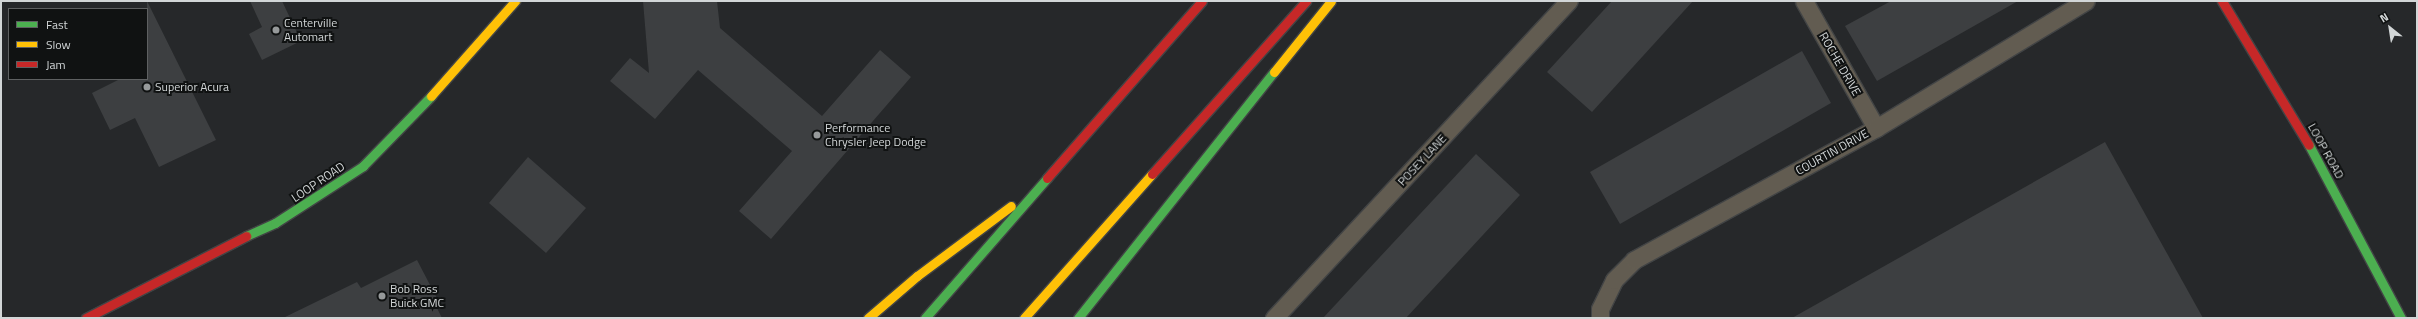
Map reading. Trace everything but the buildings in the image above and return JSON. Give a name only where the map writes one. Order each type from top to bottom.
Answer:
[{"type":"main road","name":"LOOP ROAD","points":[[86,318],[218,249],[275,223],[363,166],[408,122],[515,1]]},
{"type":"main road","points":[[925,318],[1202,1]]},
{"type":"main road","points":[[1024,318],[1306,1]]},
{"type":"main road","points":[[1078,318],[1331,1]]},
{"type":"main road","name":"LOOP ROAD","points":[[2222,1],[2307,142],[2401,318]]},
{"type":"main road","points":[[868,318],[917,276],[1044,182]]},
{"type":"street","name":"POSEY LANE","points":[[1274,318],[1569,1]]},
{"type":"street","name":"ROCHE DRIVE","points":[[1804,1],[1876,128]]},
{"type":"street","name":"COURTIN DRIVE","points":[[1600,318],[1600,309],[1614,280],[1634,260],[1876,128],[2086,1]]},
{"type":"traffic: fast","points":[[1078,318],[1274,72]]},
{"type":"traffic: fast","points":[[246,236],[275,223],[363,166],[431,96]]},
{"type":"traffic: fast","points":[[2309,145],[2401,318]]},
{"type":"traffic: fast","points":[[925,318],[1047,178]]},
{"type":"traffic: slow","points":[[431,96],[515,1]]},
{"type":"traffic: slow","points":[[1274,72],[1331,1]]},
{"type":"traffic: slow","points":[[1024,318],[1152,174]]},
{"type":"traffic: slow","points":[[868,318],[917,276],[1011,206]]},
{"type":"traffic: jam","points":[[1047,178],[1202,1]]},
{"type":"traffic: jam","points":[[1152,174],[1306,1]]},
{"type":"traffic: jam","points":[[2222,1],[2309,145]]},
{"type":"traffic: jam","points":[[86,318],[246,236]]},
{"type":"place","name":"Centerville Automart","points":[[276,30]]},
{"type":"place","name":"Superior Acura","points":[[147,87]]},
{"type":"place","name":"Performance Chrysler Jeep Dodge","points":[[817,135]]},
{"type":"place","name":"Bob Ross Buick GMC","points":[[382,296]]}]
